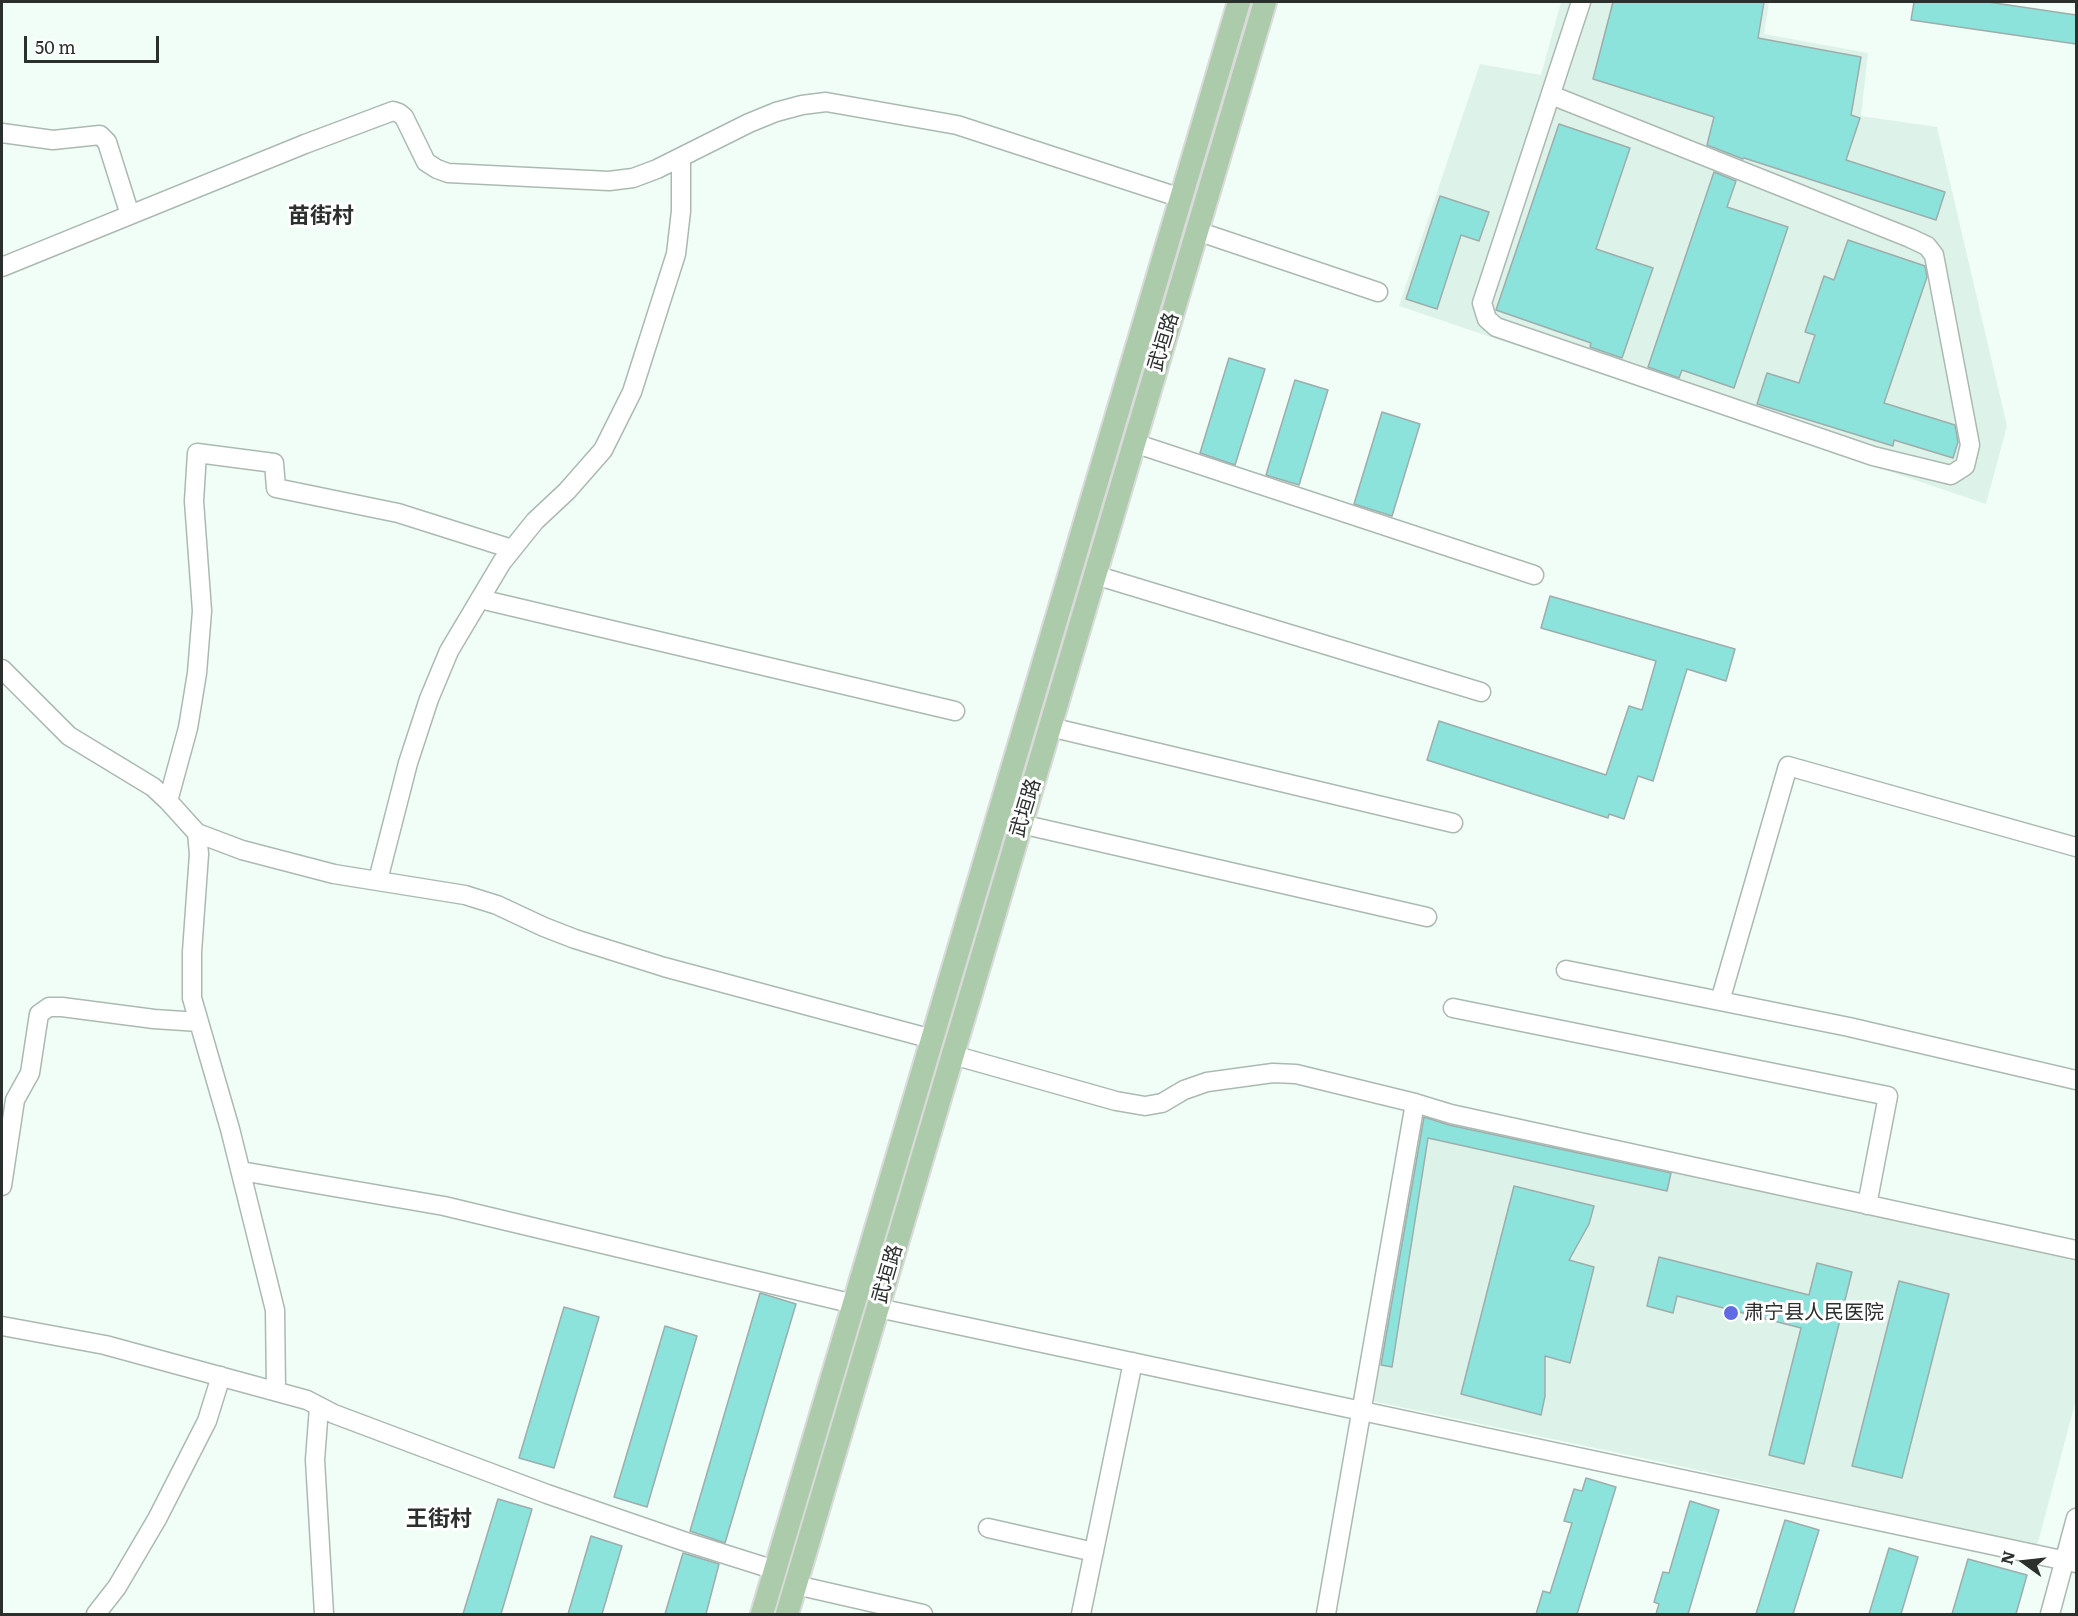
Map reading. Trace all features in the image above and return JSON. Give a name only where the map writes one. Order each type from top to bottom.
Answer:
[{"type":"main road","name":"武垣路","points":[[762,1614],[1239,2]]},
{"type":"main road","name":"武垣路","points":[[787,1614],[1265,2]]},
{"type":"street","points":[[1551,95],[1911,238],[1926,246],[1934,255],[1970,445],[1965,466],[1951,475],[1873,456],[1496,327],[1487,319],[1482,303],[1581,2]]},
{"type":"street","points":[[2,267],[305,144],[393,111],[404,117],[426,162],[448,173],[609,181],[633,178],[657,169],[776,112],[826,102],[957,125],[1181,198]]},
{"type":"street","points":[[2,133],[53,140],[100,135],[107,142],[130,215]]},
{"type":"street","points":[[378,880],[408,763],[429,699],[449,651],[502,562],[535,521],[567,491],[603,450],[632,392],[676,254],[681,211],[681,157]]},
{"type":"street","points":[[1197,231],[1378,292]]},
{"type":"street","points":[[1134,443],[1534,575]]},
{"type":"street","points":[[168,801],[188,728],[197,673],[202,611],[194,501],[197,453],[274,463],[276,489],[398,513],[512,549]]},
{"type":"street","points":[[1095,575],[1481,692]]},
{"type":"street","points":[[480,599],[954,711]]},
{"type":"street","points":[[2,669],[69,736],[153,787],[196,833],[242,850],[334,874],[465,895],[497,905],[575,939],[664,967],[932,1039]]},
{"type":"street","points":[[1050,727],[1453,823]]},
{"type":"street","points":[[1720,1001],[1788,766],[2076,847]]},
{"type":"street","points":[[1021,824],[1427,916]]},
{"type":"street","points":[[196,833],[199,854],[192,952],[192,998],[241,1171],[274,1310],[276,1391]]},
{"type":"street","points":[[1566,970],[1849,1027],[2076,1080]]},
{"type":"street","points":[[2,1186],[15,1100],[30,1073],[39,1014],[49,1007],[62,1007],[154,1019],[199,1022]]},
{"type":"street","points":[[1453,1008],[1888,1096],[1867,1205]]},
{"type":"street","points":[[953,1054],[1116,1101],[1145,1106],[1162,1103],[1184,1090],[1207,1082],[1273,1073],[1296,1074],[1451,1114],[2076,1250]]},
{"type":"street","points":[[1326,1614],[1415,1103]]},
{"type":"street","points":[[241,1171],[444,1206],[854,1304]]},
{"type":"street","points":[[878,1308],[2071,1562]]},
{"type":"street","points":[[2,1326],[105,1345],[307,1400],[319,1407],[547,1494],[775,1570]]},
{"type":"street","points":[[1081,1614],[1133,1362]]},
{"type":"street","points":[[96,1614],[117,1587],[157,1519],[207,1421],[221,1376]]},
{"type":"street","points":[[319,1407],[315,1460],[324,1614]]},
{"type":"street","points":[[2050,1614],[2071,1562],[2076,1518]]},
{"type":"street","points":[[988,1528],[1094,1552]]},
{"type":"street","points":[[796,1585],[923,1614]]},
{"type":"shaded area","points":[[1561,2],[1769,2],[1764,34],[1868,53],[1861,116],[1937,127],[2007,426],[1986,504],[1399,306],[1480,64],[1541,75]]},
{"type":"shaded area","name":"肃宁县人民医院","points":[[1418,1113],[2076,1261],[2076,1400],[2037,1546],[1666,1463],[1372,1401]]},
{"type":"building","points":[[1613,2],[1764,2],[1758,38],[1861,57],[1851,115],[1860,118],[1846,160],[1945,192],[1936,220],[1743,159],[1707,145],[1714,117],[1593,79]]},
{"type":"building","points":[[1914,2],[1988,2],[2076,15],[2076,44],[1911,20]]},
{"type":"building","points":[[1559,124],[1630,148],[1596,249],[1653,268],[1622,358],[1590,347],[1591,343],[1496,310]]},
{"type":"building","points":[[1714,172],[1736,181],[1727,207],[1788,227],[1734,388],[1682,370],[1679,378],[1648,367]]},
{"type":"building","points":[[1440,196],[1489,212],[1479,241],[1461,235],[1437,309],[1406,299]]},
{"type":"building","points":[[1848,240],[1925,266],[1927,277],[1884,403],[1955,425],[1958,442],[1953,458],[1894,440],[1893,446],[1757,404],[1767,373],[1799,383],[1815,335],[1805,332],[1824,276],[1834,280]]},
{"type":"building","points":[[1229,358],[1265,369],[1235,465],[1200,453]]},
{"type":"building","points":[[1295,380],[1328,390],[1299,485],[1266,475]]},
{"type":"building","points":[[1382,412],[1420,424],[1392,516],[1354,504]]},
{"type":"building","points":[[1550,596],[1735,649],[1726,681],[1687,669],[1653,781],[1638,776],[1624,819],[1609,814],[1608,818],[1427,760],[1439,721],[1606,775],[1629,706],[1642,710],[1656,661],[1541,628]]},
{"type":"building","points":[[1424,1117],[1449,1125],[1671,1173],[1667,1191],[1428,1138],[1392,1367],[1381,1365]]},
{"type":"building","points":[[1514,1186],[1594,1206],[1589,1224],[1569,1260],[1594,1267],[1570,1363],[1545,1356],[1545,1396],[1541,1415],[1461,1394]]},
{"type":"building","points":[[1659,1257],[1809,1295],[1817,1263],[1852,1272],[1804,1464],[1769,1455],[1801,1328],[1677,1296],[1673,1313],[1647,1306]]},
{"type":"building","points":[[1899,1281],[1949,1294],[1902,1478],[1852,1466]]},
{"type":"building","points":[[760,1293],[796,1304],[725,1543],[690,1531]]},
{"type":"building","points":[[564,1307],[599,1317],[554,1468],[519,1458]]},
{"type":"building","points":[[665,1326],[697,1336],[647,1507],[614,1497]]},
{"type":"building","points":[[1586,1478],[1616,1487],[1577,1614],[1536,1614],[1543,1591],[1550,1593],[1572,1523],[1564,1521],[1574,1489],[1582,1491]]},
{"type":"building","points":[[498,1499],[532,1509],[501,1614],[463,1614]]},
{"type":"building","points":[[1690,1501],[1719,1510],[1688,1614],[1656,1614],[1659,1604],[1654,1602],[1663,1572],[1669,1573]]},
{"type":"building","points":[[1785,1520],[1819,1530],[1793,1614],[1756,1614]]},
{"type":"building","points":[[591,1536],[622,1546],[602,1614],[568,1614]]},
{"type":"building","points":[[1889,1548],[1918,1557],[1901,1614],[1869,1614]]},
{"type":"building","points":[[683,1553],[719,1564],[706,1614],[665,1614]]},
{"type":"building","points":[[1968,1559],[2027,1575],[2016,1614],[1952,1614]]},
{"type":"place","name":"肃宁县人民医院","points":[[1731,1313]]},
{"type":"district","name":"苗街村","points":[[321,217]]},
{"type":"district","name":"王街村","points":[[439,1520]]}]
